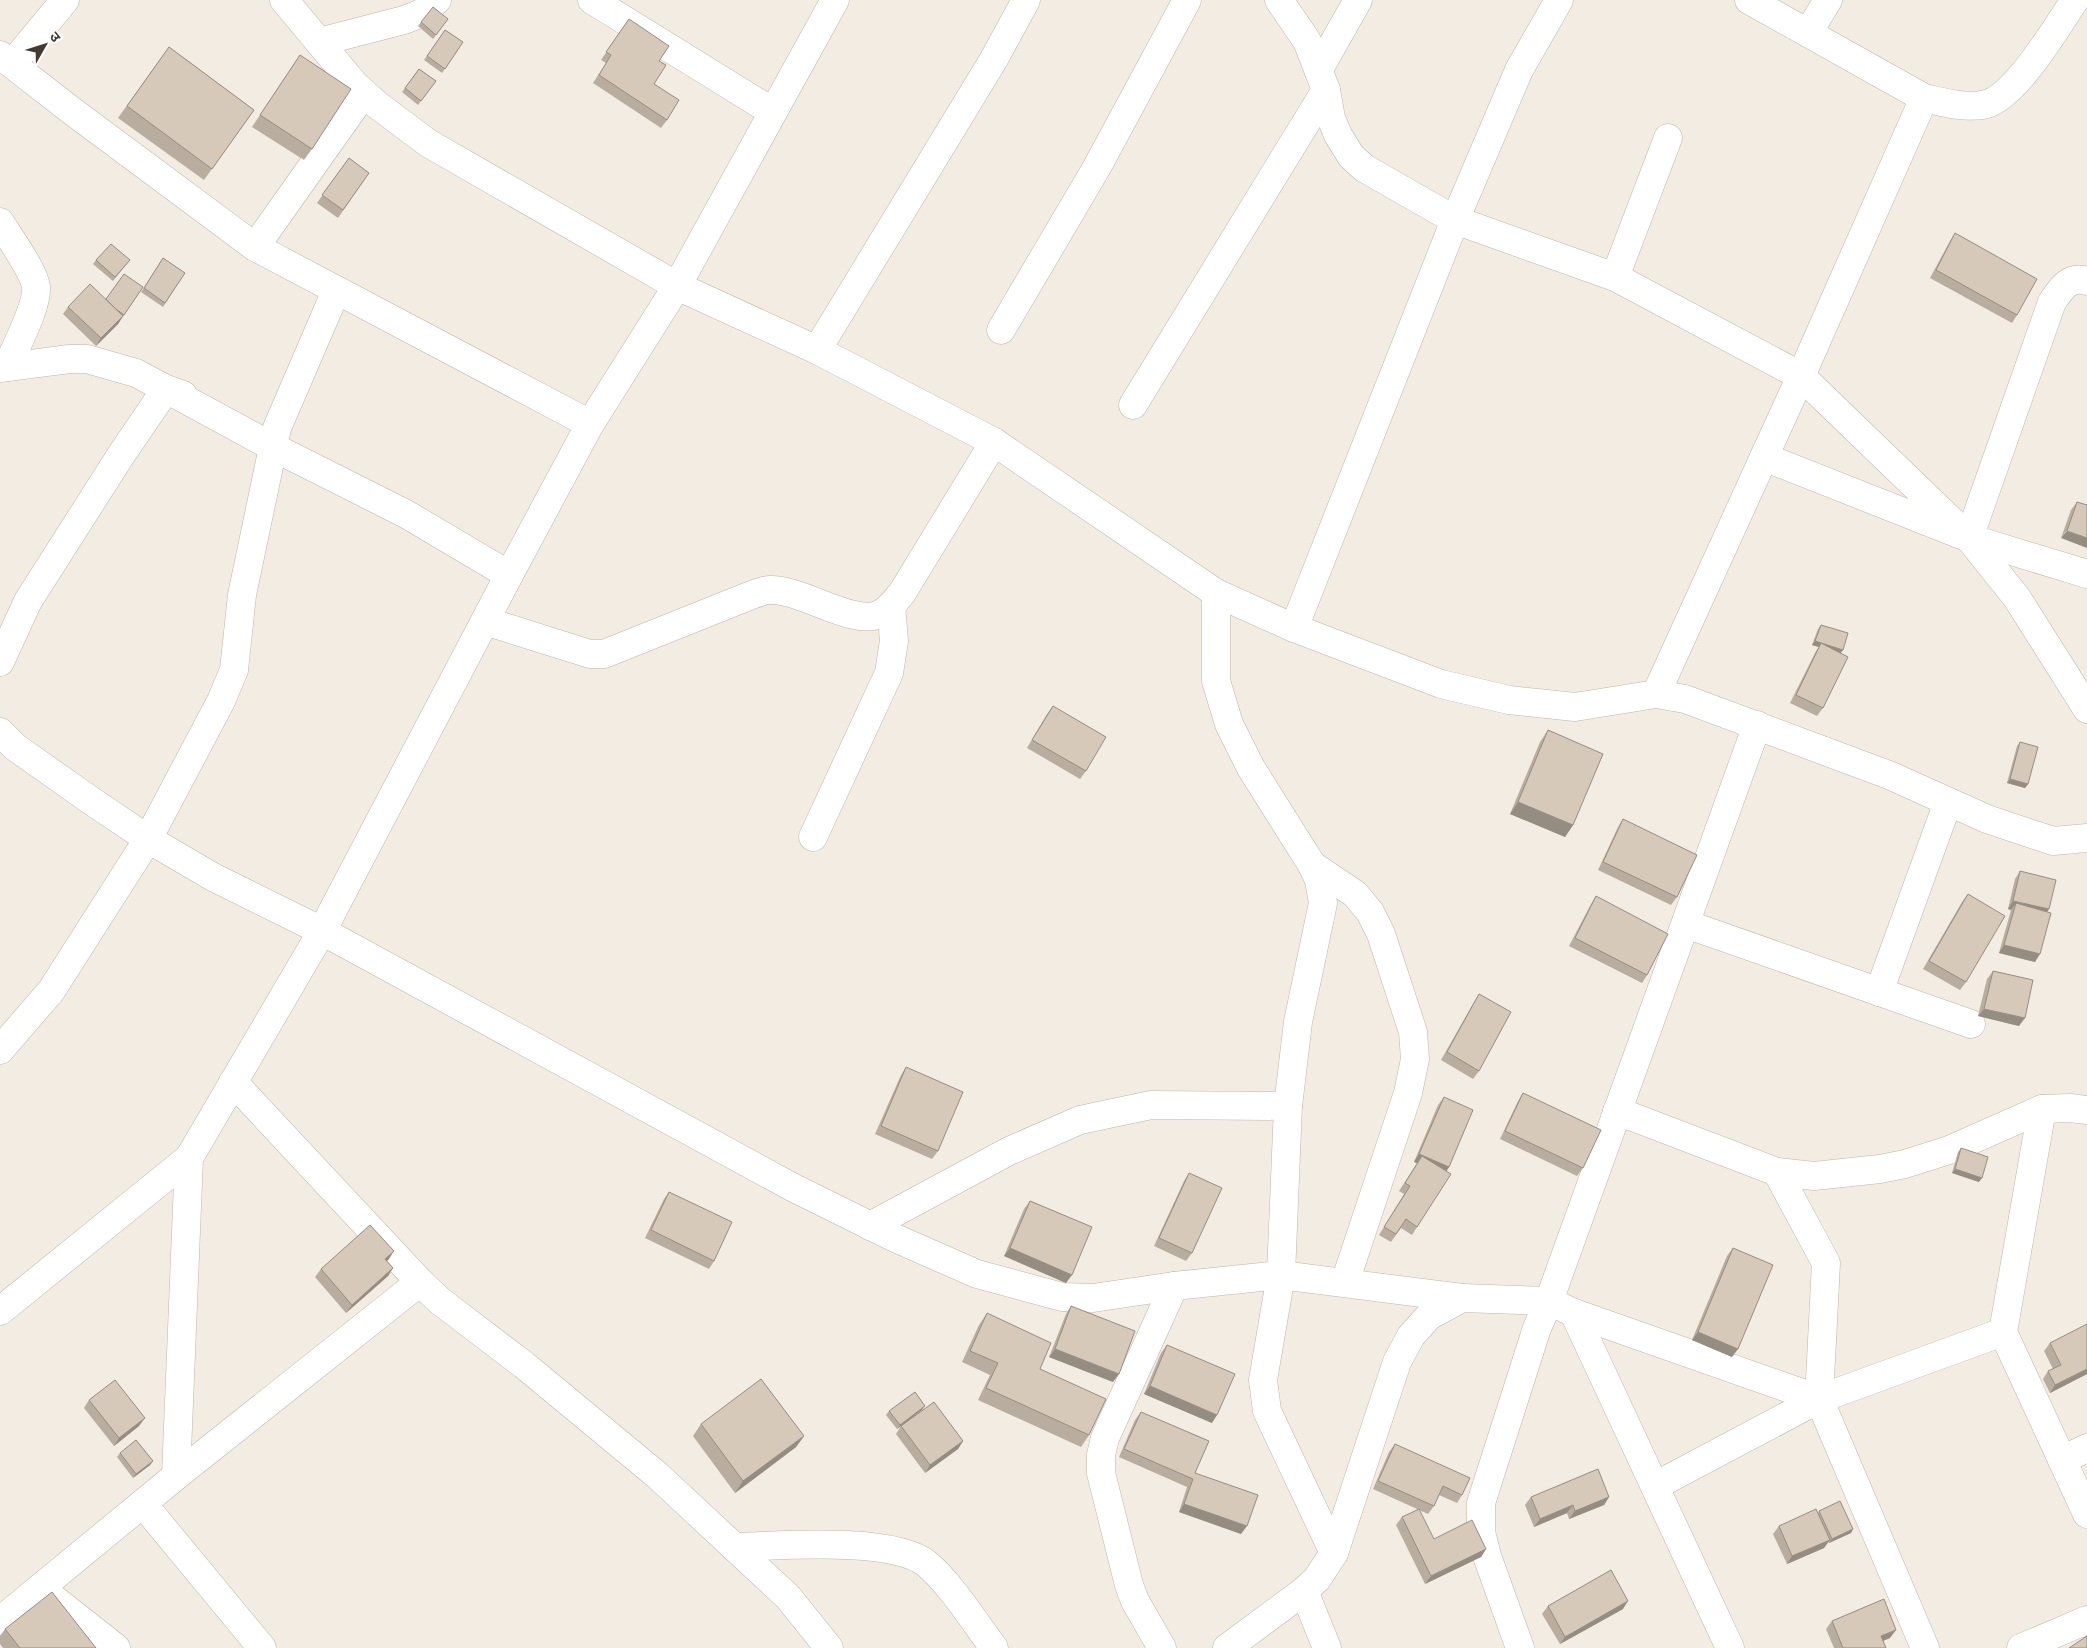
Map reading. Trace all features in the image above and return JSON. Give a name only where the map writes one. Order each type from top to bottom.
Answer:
[{"type":"street","points":[[65,0],[7,59],[72,111],[255,247],[590,424]]},
{"type":"street","points":[[284,0],[364,93],[428,143],[678,286],[816,350],[994,442],[1216,593],[1294,628],[1442,684],[1509,700],[1575,706],[1656,694],[1685,698],[1889,775],[1987,820],[2053,842],[2087,838]]},
{"type":"street","points":[[319,42],[404,20],[422,13],[437,0]]},
{"type":"street","points":[[592,0],[773,112]]},
{"type":"street","points":[[0,1311],[189,1158],[322,931],[590,424],[678,286],[835,0]]},
{"type":"street","points":[[816,350],[988,67],[1026,0]]},
{"type":"street","points":[[1000,330],[1097,166],[1188,0]]},
{"type":"street","points":[[1279,0],[1307,41],[1322,79],[1331,118],[1338,135],[1351,156],[1364,168],[1455,220],[1615,277],[1801,376],[1969,538],[2017,598],[2087,709]]},
{"type":"street","points":[[1133,405],[1322,79],[1358,0]]},
{"type":"street","points":[[1294,628],[1455,220],[1519,70],[1559,0]]},
{"type":"street","points":[[1749,0],[1924,98],[1955,105],[1983,105],[2001,97],[2018,81],[2075,0]]},
{"type":"street","points":[[1808,33],[1828,0]]},
{"type":"street","points":[[255,247],[364,93]]},
{"type":"street","points":[[1656,694],[1801,376],[1924,98]]},
{"type":"street","points":[[1615,277],[1668,138]]},
{"type":"street","points":[[0,222],[32,275],[36,287],[35,302],[4,368]]},
{"type":"street","points":[[1969,538],[2052,302],[2064,284],[2080,279],[2087,282]]},
{"type":"street","points":[[0,1050],[50,991],[148,839],[221,700],[234,670],[242,595],[275,438],[336,291]]},
{"type":"street","points":[[4,368],[69,359],[87,359],[136,373],[166,389],[275,438],[509,575]]},
{"type":"street","points":[[0,662],[28,600],[121,455],[166,389]]},
{"type":"street","points":[[485,621],[570,649],[590,654],[604,654],[754,594],[769,590],[787,592],[861,617],[879,615],[891,606],[902,593],[994,442]]},
{"type":"street","points":[[1764,457],[1969,538],[2087,574]]},
{"type":"street","points":[[1216,593],[1216,681],[1229,724],[1252,768],[1312,866],[1319,880],[1323,903],[1298,1022],[1288,1106],[1281,1275],[1263,1380],[1267,1411],[1334,1553]]},
{"type":"street","points":[[813,837],[889,673],[894,640],[891,606]]},
{"type":"street","points":[[1520,1648],[1487,1556],[1481,1532],[1481,1503],[1537,1328],[1549,1301],[1758,725]]},
{"type":"street","points":[[0,732],[15,747],[148,839],[214,877],[322,931],[783,1182],[870,1226],[977,1274],[1062,1297],[1093,1298],[1174,1286],[1281,1275],[1462,1298],[1549,1301],[1574,1313],[1819,1399]]},
{"type":"street","points":[[1880,992],[1948,802]]},
{"type":"street","points":[[1312,866],[1355,894],[1370,912],[1381,934],[1414,1032],[1415,1059],[1408,1093],[1345,1282]]},
{"type":"street","points":[[1686,924],[1971,1024]]},
{"type":"street","points":[[233,1082],[440,1301],[524,1365],[657,1475],[788,1597],[829,1648]]},
{"type":"street","points":[[870,1226],[1009,1151],[1080,1120],[1151,1105],[1288,1106]]},
{"type":"street","points":[[1617,1112],[1777,1172],[1814,1176],[1880,1169],[1905,1164],[1949,1150],[2042,1109],[2070,1108],[2087,1110]]},
{"type":"street","points":[[2042,1109],[2002,1332],[2087,1514]]},
{"type":"street","points":[[176,1476],[189,1158]]},
{"type":"street","points":[[1777,1172],[1826,1263],[1819,1399],[1925,1648]]},
{"type":"street","points":[[0,1621],[176,1476],[420,1282]]},
{"type":"street","points":[[1162,1648],[1128,1585],[1101,1473],[1101,1455],[1105,1438],[1174,1286]]},
{"type":"street","points":[[1227,1648],[1304,1591],[1317,1579],[1334,1553],[1397,1362],[1411,1336],[1429,1316],[1462,1298]]},
{"type":"street","points":[[1574,1313],[1730,1648]]},
{"type":"street","points":[[1655,1486],[1819,1399],[2002,1332]]},
{"type":"street","points":[[2062,1460],[2087,1448]]},
{"type":"street","points":[[143,1504],[262,1648]]},
{"type":"street","points":[[734,1547],[840,1544],[905,1554],[926,1563],[940,1577],[994,1648]]},
{"type":"street","points":[[40,1588],[116,1648]]},
{"type":"street","points":[[1304,1591],[1327,1648]]},
{"type":"street","points":[[2021,1648],[2087,1620]]},
{"type":"building","points":[[433,7],[448,19],[436,35],[421,22]]},
{"type":"building","points":[[629,19],[669,46],[659,61],[666,65],[654,84],[679,100],[667,120],[599,75],[611,55],[606,52]]},
{"type":"building","points":[[445,30],[463,42],[445,69],[427,56]]},
{"type":"building","points":[[169,47],[254,110],[212,169],[127,106]]},
{"type":"building","points":[[300,55],[351,89],[312,149],[260,115]]},
{"type":"building","points":[[419,69],[436,81],[421,101],[405,88]]},
{"type":"building","points":[[349,158],[369,173],[343,210],[322,195]]},
{"type":"building","points":[[1955,233],[2037,279],[2017,315],[1936,270]]},
{"type":"building","points":[[111,244],[130,260],[115,277],[96,260]]},
{"type":"building","points":[[163,258],[185,273],[165,303],[144,288]]},
{"type":"building","points":[[124,274],[143,287],[124,315],[106,299]]},
{"type":"building","points":[[90,284],[123,316],[101,338],[68,307]]},
{"type":"building","points":[[2077,502],[2087,505],[2087,538],[2067,531]]},
{"type":"building","points":[[1821,625],[1848,633],[1843,650],[1815,641]]},
{"type":"building","points":[[1821,643],[1848,657],[1823,708],[1796,695]]},
{"type":"building","points":[[1053,706],[1106,737],[1086,771],[1032,740]]},
{"type":"building","points":[[1548,730],[1603,754],[1573,825],[1518,802]]},
{"type":"building","points":[[2020,742],[2038,747],[2028,784],[2010,779]]},
{"type":"building","points":[[1623,819],[1697,855],[1677,897],[1603,862]]},
{"type":"building","points":[[2020,871],[2056,880],[2049,909],[2013,901]]},
{"type":"building","points":[[1968,894],[2005,916],[1966,982],[1929,961]]},
{"type":"building","points":[[1596,896],[1668,934],[1647,975],[1575,938]]},
{"type":"building","points":[[2016,903],[2051,913],[2040,954],[2004,945]]},
{"type":"building","points":[[1993,971],[2033,980],[2025,1018],[1984,1009]]},
{"type":"building","points":[[1479,994],[1511,1012],[1479,1071],[1447,1052]]},
{"type":"building","points":[[906,1067],[963,1092],[938,1151],[881,1126]]},
{"type":"building","points":[[1523,1093],[1601,1130],[1583,1168],[1505,1131]]},
{"type":"building","points":[[1444,1097],[1473,1110],[1449,1167],[1419,1154]]},
{"type":"building","points":[[1961,1148],[1988,1157],[1982,1178],[1955,1169]]},
{"type":"building","points":[[1422,1156],[1451,1174],[1417,1227],[1406,1219],[1396,1234],[1384,1227],[1410,1186],[1405,1183]]},
{"type":"building","points":[[1189,1173],[1222,1188],[1192,1253],[1159,1238]]},
{"type":"building","points":[[669,1192],[732,1222],[714,1261],[651,1230]]},
{"type":"building","points":[[1030,1201],[1092,1227],[1072,1275],[1010,1248]]},
{"type":"building","points":[[370,1225],[394,1251],[385,1259],[393,1268],[352,1305],[321,1269]]},
{"type":"building","points":[[1733,1248],[1773,1265],[1738,1349],[1698,1332]]},
{"type":"building","points":[[1071,1306],[1135,1331],[1119,1374],[1055,1349]]},
{"type":"building","points":[[987,1313],[1051,1343],[1040,1369],[1106,1399],[1089,1435],[986,1388],[998,1363],[970,1351]]},
{"type":"building","points":[[2087,1324],[2087,1369],[2055,1385],[2048,1371],[2061,1365],[2050,1343]]},
{"type":"building","points":[[1167,1345],[1235,1374],[1217,1415],[1150,1386]]},
{"type":"building","points":[[761,1379],[804,1436],[743,1481],[701,1424]]},
{"type":"building","points":[[115,1380],[145,1418],[119,1438],[89,1400]]},
{"type":"building","points":[[915,1392],[925,1406],[900,1425],[889,1411]]},
{"type":"building","points":[[934,1402],[963,1441],[930,1465],[901,1426]]},
{"type":"building","points":[[1141,1412],[1209,1441],[1195,1473],[1258,1495],[1247,1526],[1184,1504],[1193,1479],[1124,1449]]},
{"type":"building","points":[[136,1440],[153,1461],[136,1474],[120,1453]]},
{"type":"building","points":[[1395,1444],[1470,1478],[1462,1495],[1443,1486],[1434,1506],[1378,1481]]},
{"type":"building","points":[[1598,1469],[1609,1497],[1575,1511],[1573,1505],[1540,1519],[1531,1497]]},
{"type":"building","points":[[1840,1501],[1853,1529],[1832,1539],[1819,1511]]},
{"type":"building","points":[[1419,1509],[1434,1539],[1472,1520],[1486,1549],[1431,1576],[1402,1517]]},
{"type":"building","points":[[1816,1509],[1830,1540],[1792,1556],[1779,1526]]},
{"type":"building","points":[[1611,1570],[1628,1601],[1565,1637],[1548,1606]]},
{"type":"building","points":[[52,1592],[96,1648],[20,1648],[5,1629]]},
{"type":"building","points":[[1884,1599],[1896,1630],[1881,1636],[1886,1648],[1843,1648],[1832,1621]]},
{"type":"building","points":[[2087,1636],[2087,1648],[2069,1648]]}]
